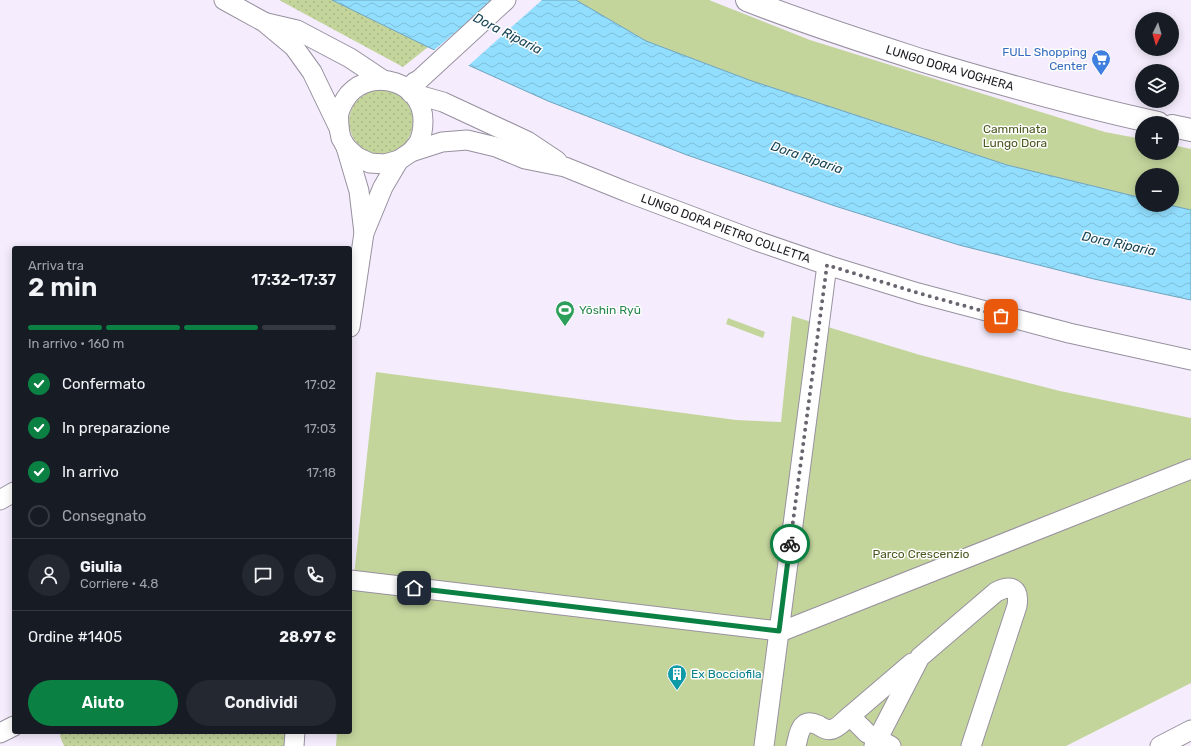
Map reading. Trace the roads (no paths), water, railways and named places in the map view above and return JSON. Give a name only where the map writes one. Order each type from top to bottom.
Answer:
[{"type":"street","name":"LUNGO DORA PIETRO COLLETTA","points":[[224,0],[264,22],[294,47],[312,72],[338,128]]},
{"type":"street","points":[[352,314],[364,233],[383,187],[405,156],[419,141],[423,128],[423,116],[419,103],[409,91],[506,0]]},
{"type":"street","name":"LUNGO DORA VOGHERA","points":[[747,0],[778,5],[867,43],[954,70],[1035,93],[1135,119]]},
{"type":"street","name":"LUNGO DORA PIETRO COLLETTA","points":[[264,22],[297,30],[350,58],[383,80]]},
{"type":"street","name":"LUNGO DORA PIETRO COLLETTA","points":[[338,128],[339,113],[345,99],[355,88],[368,82],[383,80],[396,82],[409,91],[443,102],[527,141],[565,166],[694,218],[757,241],[827,265],[918,293],[1069,333],[1191,360]]},
{"type":"street","points":[[1179,127],[1191,130]]},
{"type":"street","points":[[338,128],[346,147],[359,191],[364,233]]},
{"type":"street","name":"LUNGO DORA PIETRO COLLETTA","points":[[346,147],[357,158],[370,163],[385,164],[442,142],[467,140],[496,147],[525,159],[565,166]]},
{"type":"street","points":[[764,746],[827,265]]},
{"type":"street","points":[[352,580],[779,631],[1191,469]]},
{"type":"street","points":[[0,500],[12,493]]},
{"type":"street","points":[[796,746],[799,730],[802,726],[813,724],[827,730],[832,729],[850,716],[996,592],[1001,589],[1009,588],[1016,591],[1018,597],[1017,606],[971,746]]},
{"type":"street","points":[[850,716],[862,729],[881,744],[920,657]]},
{"type":"street","points":[[0,733],[12,727]]},
{"type":"street","points":[[1160,746],[1191,730]]},
{"type":"street","points":[[294,746],[296,734]]},
{"type":"water","name":"Dora Riparia","points":[[332,0],[576,0],[646,41],[749,80],[1007,165],[1135,196],[1135,212],[1179,212],[1179,207],[1191,210],[1191,300],[1094,279],[959,245],[835,206],[687,155],[548,101],[428,47]]},
{"type":"place","name":"FULL Shopping Center","points":[[1101,76]]},
{"type":"place","name":"Yōshin Ryū","points":[[565,327]]},
{"type":"place","name":"Ex Bocciofila","points":[[677,691]]},
{"type":"park label","name":"Camminata Lungo Dora","points":[[1015,136]]},
{"type":"park label","name":"Parco Crescenzio","points":[[921,554]]}]
